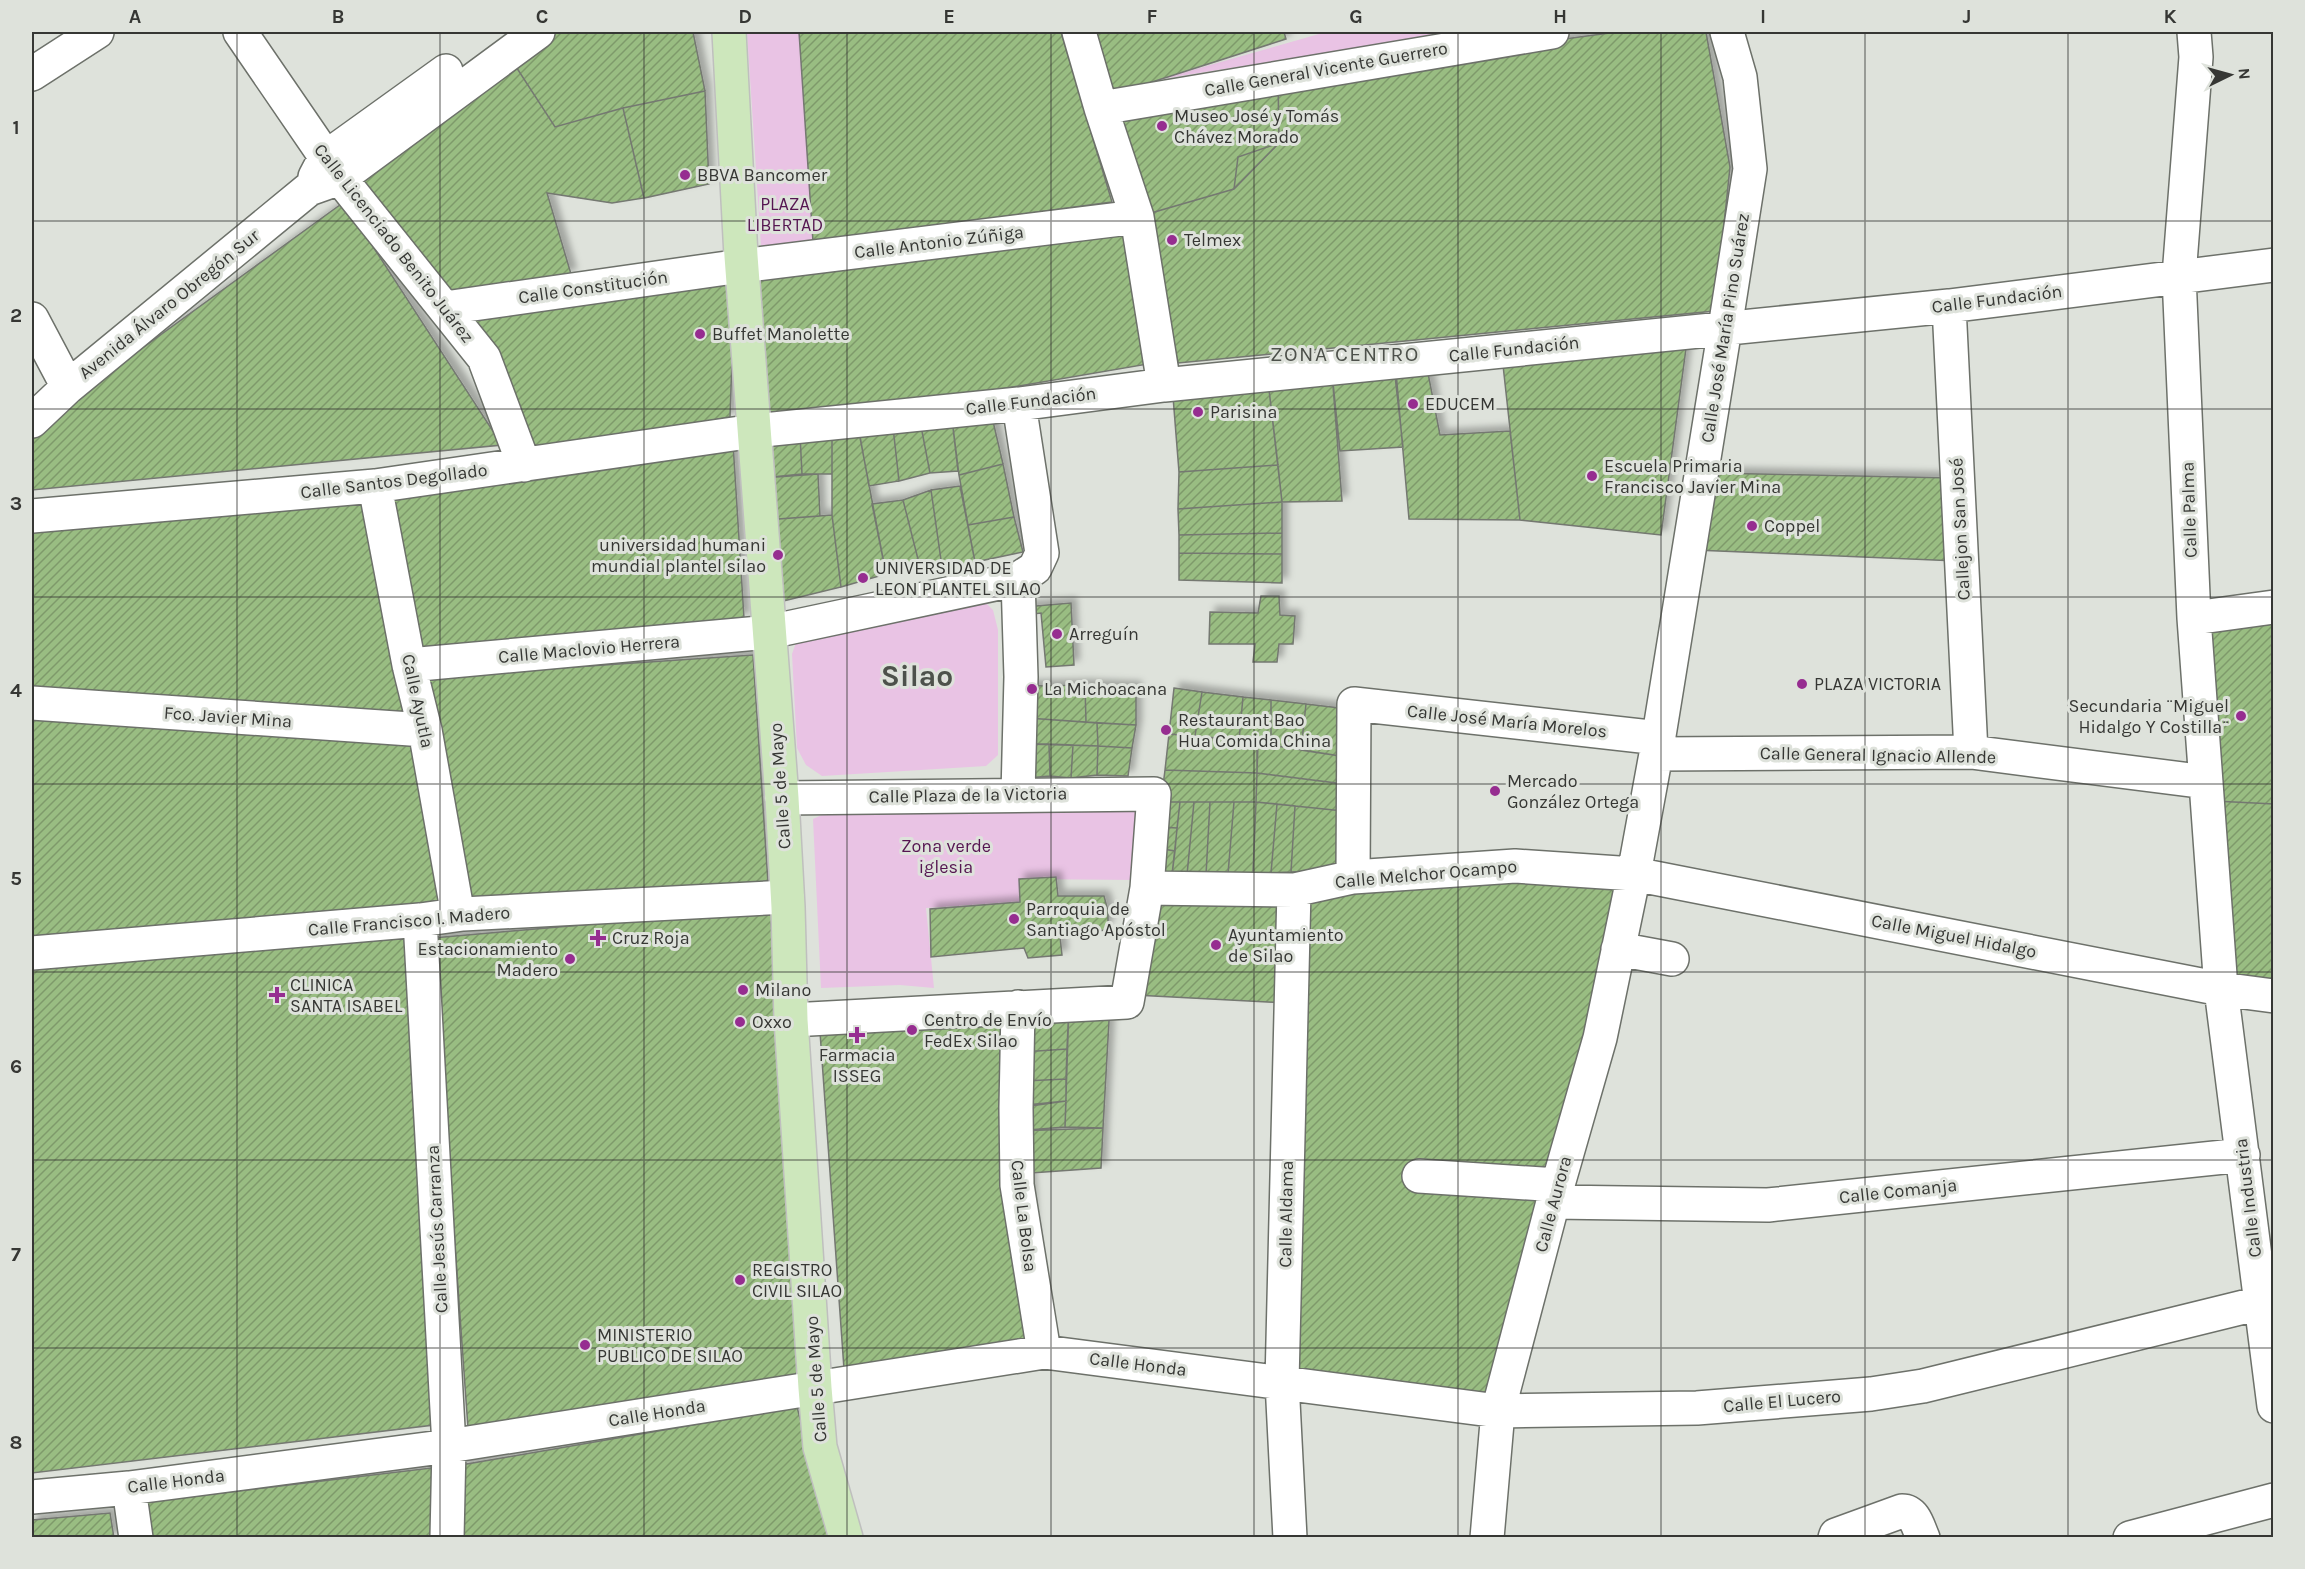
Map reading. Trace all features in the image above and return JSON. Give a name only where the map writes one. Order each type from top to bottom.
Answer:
[{"type":"main road","name":"Calle 5 de Mayo","points":[[729,32],[741,266],[782,798],[791,1020],[820,1447],[846,1538]]},
{"type":"street","points":[[32,74],[97,32]]},
{"type":"street","name":"Calle Licenciado Benito Juárez","points":[[240,32],[333,168],[484,358],[524,465]]},
{"type":"street","name":"Avenida Álvaro Obregón Sur","points":[[32,421],[68,387],[501,32]]},
{"type":"street","name":"Avenida Álvaro Obregón Sur","points":[[333,168],[537,32]]},
{"type":"street","points":[[1079,32],[1137,217],[1164,385]]},
{"type":"street","name":"Calle General Vicente Guerrero","points":[[1101,108],[1449,40],[1551,32]]},
{"type":"street","name":"Calle José María Pino Suárez","points":[[1634,874],[1657,746],[1750,169],[1740,77],[1727,32]]},
{"type":"street","name":"Calle Palma","points":[[2194,32],[2196,57],[2179,276],[2194,618],[2222,989]]},
{"type":"street","name":"Calle Antonio Zúñiga","points":[[741,266],[1137,217]]},
{"type":"street","name":"Calle Fundación","points":[[754,431],[1019,404],[1164,385],[1949,306],[2274,265]]},
{"type":"street","name":"Calle Constitución","points":[[445,308],[741,266]]},
{"type":"street","name":"Callejon San José","points":[[1949,306],[1971,752]]},
{"type":"street","points":[[32,319],[68,387]]},
{"type":"street","points":[[1018,794],[1021,677],[1018,579],[1035,568],[1042,553],[1019,404]]},
{"type":"street","name":"Calle Santos Degollado","points":[[32,516],[375,486],[754,431]]},
{"type":"street","name":"Calle Ayutla","points":[[375,486],[409,665],[425,730],[456,904],[463,914]]},
{"type":"street","name":"Calle Maclovio Herrera","points":[[409,665],[769,632],[1018,579]]},
{"type":"street","points":[[2194,618],[2274,607]]},
{"type":"street","name":"Fco. Javier Mina","points":[[32,703],[425,730]]},
{"type":"street","name":"Calle José María Morelos","points":[[1353,877],[1354,704],[1657,746]]},
{"type":"street","name":"Calle General Ignacio Allende","points":[[1657,746],[1971,752],[2205,782]]},
{"type":"street","name":"Calle Plaza de la Victoria","points":[[782,798],[1154,794],[1147,888]]},
{"type":"street","name":"Calle Melchor Ocampo","points":[[1147,888],[1294,890],[1353,877],[1515,866],[1634,874]]},
{"type":"street","name":"Calle Aurora","points":[[1487,1538],[1498,1411],[1555,1194],[1600,1038],[1634,874]]},
{"type":"street","name":"Calle Miguel Hidalgo","points":[[1634,874],[2222,989],[2274,996]]},
{"type":"street","points":[[791,1020],[1127,1002],[1147,888]]},
{"type":"street","name":"Calle Aldama","points":[[1290,1538],[1282,1382],[1294,890]]},
{"type":"street","name":"Calle Francisco I. Madero","points":[[32,953],[420,920],[463,914],[787,897]]},
{"type":"street","name":"Calle Jesús Carranza","points":[[420,920],[449,1446],[447,1538]]},
{"type":"street","points":[[1618,949],[1672,959]]},
{"type":"street","name":"Calle Industria","points":[[2222,989],[2243,1155],[2267,1303],[2274,1406]]},
{"type":"street","name":"Calle La Bolsa","points":[[1018,1007],[1017,1185],[1044,1352]]},
{"type":"street","name":"Calle Comanja","points":[[1419,1176],[1555,1194],[1768,1205],[2243,1155]]},
{"type":"street","name":"Calle El Lucero","points":[[1282,1382],[1498,1411],[1697,1408],[1923,1386],[2267,1303]]},
{"type":"street","name":"Calle Honda","points":[[32,1497],[129,1488],[449,1446],[1044,1352],[1282,1382]]},
{"type":"street","points":[[129,1488],[136,1538]]},
{"type":"street","points":[[2130,1538],[2274,1500]]},
{"type":"street","points":[[1835,1538],[1836,1535],[1902,1511],[1912,1514],[1923,1538]]},
{"type":"green space","name":"PLAZA LIBERTAD","points":[[747,32],[799,32],[813,242],[761,246]]},
{"type":"green space","points":[[1326,32],[1431,32],[1432,36],[1161,79]]},
{"type":"green space","points":[[980,597],[993,610],[998,630],[998,755],[986,766],[822,776],[806,765],[797,748],[792,654],[798,637]]},
{"type":"green space","name":"Zona verde iglesia","points":[[1146,804],[1138,880],[1019,879],[1020,902],[926,908],[934,988],[900,985],[821,988],[813,819],[844,805]]},
{"type":"building","points":[[545,32],[693,32],[705,91],[623,108],[555,127],[511,59]]},
{"type":"building","points":[[799,32],[1061,32],[1112,202],[813,242]]},
{"type":"building","points":[[1090,32],[1284,32],[1286,39],[1121,92],[1108,89]]},
{"type":"building","points":[[1617,32],[1706,32],[1730,167],[1715,311],[1178,363],[1144,215],[1234,189],[1238,157],[1279,143],[1278,77]]},
{"type":"building","points":[[511,59],[555,127],[623,108],[644,198],[612,203],[547,193],[571,274],[432,309],[353,177]]},
{"type":"building","points":[[1278,77],[1279,143],[1234,189],[1144,215],[1108,113]]},
{"type":"building","points":[[705,91],[709,184],[644,198],[623,108]]},
{"type":"building","points":[[344,202],[502,445],[32,490],[32,428]]},
{"type":"building","points":[[1129,231],[1148,364],[754,431],[741,266]]},
{"type":"building","points":[[735,274],[730,417],[535,453],[464,314]]},
{"type":"building","name":"Escuela Primaria Francisco Javier Mina","points":[[1687,341],[1661,535],[1520,520],[1502,356]]},
{"type":"building","points":[[1394,367],[1403,447],[1340,451],[1332,373]]},
{"type":"building","points":[[1427,368],[1440,435],[1510,431],[1520,520],[1409,519],[1396,372]]},
{"type":"building","points":[[1332,373],[1342,501],[1282,502],[1268,381]]},
{"type":"building","points":[[1268,381],[1278,465],[1179,472],[1172,384]]},
{"type":"building","points":[[992,417],[1003,464],[959,475],[952,419]]},
{"type":"building","points":[[952,419],[958,471],[930,473],[920,421]]},
{"type":"building","points":[[920,421],[930,473],[899,481],[893,427]]},
{"type":"building","points":[[858,427],[886,574],[841,587],[832,515],[832,429]]},
{"type":"building","points":[[893,427],[899,481],[869,486],[859,431]]},
{"type":"building","points":[[832,429],[832,474],[802,474],[800,435]]},
{"type":"building","points":[[800,435],[802,474],[762,478],[760,438]]},
{"type":"building","points":[[733,443],[744,618],[420,654],[390,493]]},
{"type":"building","points":[[1003,464],[1014,517],[968,525],[959,475]]},
{"type":"building","points":[[1278,465],[1282,502],[1178,509],[1179,472]]},
{"type":"building","points":[[1708,473],[1953,478],[1957,561],[1695,550]]},
{"type":"building","points":[[818,474],[820,516],[765,520],[762,478]]},
{"type":"building","points":[[960,486],[975,562],[942,567],[931,490]]},
{"type":"building","points":[[931,490],[942,567],[921,571],[903,500]]},
{"type":"building","points":[[367,496],[411,715],[32,688],[32,527]]},
{"type":"building","points":[[903,500],[921,571],[886,574],[872,504]]},
{"type":"building","points":[[1282,502],[1282,533],[1179,535],[1178,509]]},
{"type":"building","points":[[832,515],[841,587],[771,604],[765,520]]},
{"type":"building","points":[[1014,517],[1023,552],[975,562],[968,525]]},
{"type":"building","points":[[1282,533],[1282,554],[1179,553],[1179,535]]},
{"type":"building","points":[[1179,553],[1282,554],[1282,583],[1179,580]]},
{"type":"building","points":[[1261,596],[1279,596],[1280,615],[1295,616],[1293,644],[1279,644],[1277,662],[1253,662],[1255,644],[1209,644],[1210,612],[1258,613]]},
{"type":"building","name":"Arreguín","points":[[1071,603],[1074,665],[1046,667],[1041,613],[1025,615],[1024,607]]},
{"type":"building","name":"Secundaria ¨Miguel Hidalgo Y Costilla¨","points":[[2274,622],[2274,804],[2214,801],[2205,630]]},
{"type":"building","points":[[753,655],[769,898],[473,907],[423,677]]},
{"type":"building","points":[[1085,685],[1086,722],[1027,718],[1029,686]]},
{"type":"building","points":[[1085,685],[1136,687],[1136,725],[1086,722]]},
{"type":"building","points":[[1174,688],[1202,692],[1195,736],[1169,734]]},
{"type":"building","points":[[1202,692],[1243,697],[1239,740],[1195,736]]},
{"type":"building","points":[[1243,697],[1271,700],[1271,745],[1239,740]]},
{"type":"building","points":[[1271,700],[1306,704],[1301,750],[1271,745]]},
{"type":"building","points":[[1306,704],[1348,709],[1346,757],[1301,750]]},
{"type":"building","points":[[1027,718],[1097,723],[1098,746],[1027,744]]},
{"type":"building","points":[[32,719],[416,743],[446,901],[32,937]]},
{"type":"building","points":[[1097,723],[1136,725],[1132,748],[1098,746]]},
{"type":"building","points":[[1169,734],[1257,742],[1257,773],[1165,770]]},
{"type":"building","points":[[1258,743],[1346,757],[1344,784],[1257,773]]},
{"type":"building","points":[[1027,744],[1049,744],[1050,776],[1027,778]]},
{"type":"building","points":[[1049,744],[1073,745],[1071,778],[1050,776]]},
{"type":"building","points":[[1073,745],[1098,746],[1097,775],[1071,778]]},
{"type":"building","points":[[1098,746],[1132,748],[1128,776],[1097,775]]},
{"type":"building","points":[[1165,770],[1257,773],[1256,802],[1161,802]]},
{"type":"building","points":[[1257,773],[1344,784],[1343,811],[1256,802]]},
{"type":"building","points":[[2214,801],[2274,804],[2274,986],[2227,976]]},
{"type":"building","points":[[1161,802],[1180,802],[1177,828],[1159,827]]},
{"type":"building","points":[[1180,802],[1194,802],[1187,875],[1172,875]]},
{"type":"building","points":[[1194,802],[1210,802],[1206,875],[1187,875]]},
{"type":"building","points":[[1210,802],[1234,802],[1228,874],[1206,875]]},
{"type":"building","points":[[1234,802],[1256,802],[1253,873],[1228,874]]},
{"type":"building","points":[[1256,802],[1277,804],[1271,873],[1253,873]]},
{"type":"building","points":[[1277,804],[1295,806],[1291,872],[1271,873]]},
{"type":"building","points":[[1295,806],[1343,811],[1340,870],[1291,872]]},
{"type":"building","points":[[1159,827],[1177,828],[1175,851],[1156,848]]},
{"type":"building","points":[[1156,848],[1175,851],[1172,875],[1153,876]]},
{"type":"building","points":[[1515,866],[1621,885],[1501,1401],[1285,1383],[1294,890]]},
{"type":"building","name":"Parroquia de Santiago Apóstol","points":[[1056,877],[1058,896],[1104,896],[1108,911],[1105,930],[1060,937],[1062,955],[1028,958],[1024,948],[931,957],[930,909],[1020,902],[1019,879]]},
{"type":"building","name":"Ayuntamiento de Silao","points":[[1152,894],[1289,894],[1287,1003],[1135,995]]},
{"type":"building","points":[[788,907],[771,923],[815,1388],[469,1442],[433,938]]},
{"type":"building","points":[[408,936],[434,1425],[32,1473],[32,967]]},
{"type":"building","points":[[1110,1003],[1103,1128],[1065,1127],[1069,1005]]},
{"type":"building","points":[[1069,1005],[1067,1049],[1022,1052],[1021,1015]]},
{"type":"building","points":[[1021,1015],[1039,1346],[845,1383],[820,1032]]},
{"type":"building","points":[[1067,1049],[1066,1079],[1024,1081],[1022,1052]]},
{"type":"building","points":[[1066,1079],[1066,1101],[1026,1105],[1024,1081]]},
{"type":"building","points":[[1066,1101],[1065,1127],[1016,1131],[1016,1108]]},
{"type":"building","points":[[1103,1128],[1101,1168],[1017,1174],[1016,1131]]},
{"type":"building","points":[[797,1407],[832,1538],[460,1538],[461,1465]]},
{"type":"building","points":[[448,1466],[444,1538],[150,1538],[145,1502]]},
{"type":"building","points":[[110,1513],[114,1538],[32,1538],[32,1520]]},
{"type":"place","name":"Museo José y Tomás Chávez Morado","points":[[1162,126]]},
{"type":"place","name":"BBVA Bancomer","points":[[685,175]]},
{"type":"place","name":"Telmex","points":[[1172,240]]},
{"type":"place","name":"Buffet Manolette","points":[[700,334]]},
{"type":"place","name":"EDUCEM","points":[[1413,404]]},
{"type":"place","name":"Parisina","points":[[1198,412]]},
{"type":"place","name":"Escuela Primaria Francisco Javier Mina","points":[[1592,476]]},
{"type":"place","name":"Coppel","points":[[1752,526]]},
{"type":"place","name":"universidad humani mundial plantel silao","points":[[778,555]]},
{"type":"place","name":"UNIVERSIDAD DE LEON PLANTEL SILAO","points":[[863,578]]},
{"type":"place","name":"Arreguín","points":[[1057,634]]},
{"type":"place","name":"PLAZA VICTORIA","points":[[1802,684]]},
{"type":"place","name":"La Michoacana","points":[[1032,689]]},
{"type":"place","name":"Secundaria ¨Miguel Hidalgo Y Costilla¨","points":[[2241,716]]},
{"type":"place","name":"Restaurant Bao Hua Comida China","points":[[1166,730]]},
{"type":"place","name":"Mercado González Ortega","points":[[1495,791]]},
{"type":"place","name":"Parroquia de Santiago Apóstol","points":[[1014,919]]},
{"type":"place","name":"Cruz Roja","points":[[598,938]]},
{"type":"place","name":"Ayuntamiento de Silao","points":[[1216,945]]},
{"type":"place","name":"Estacionamiento Madero","points":[[570,959]]},
{"type":"place","name":"Milano","points":[[743,990]]},
{"type":"place","name":"CLINICA SANTA ISABEL","points":[[277,995]]},
{"type":"place","name":"Oxxo","points":[[740,1022]]},
{"type":"place","name":"Centro de Envío FedEx Silao","points":[[912,1030]]},
{"type":"place","name":"Farmacia ISSEG","points":[[857,1035]]},
{"type":"place","name":"REGISTRO CIVIL SILAO","points":[[740,1280]]},
{"type":"place","name":"MINISTERIO PUBLICO DE SILAO","points":[[585,1345]]},
{"type":"district","name":"ZONA CENTRO","points":[[1345,354]]},
{"type":"district","name":"Silao","points":[[917,676]]}]
